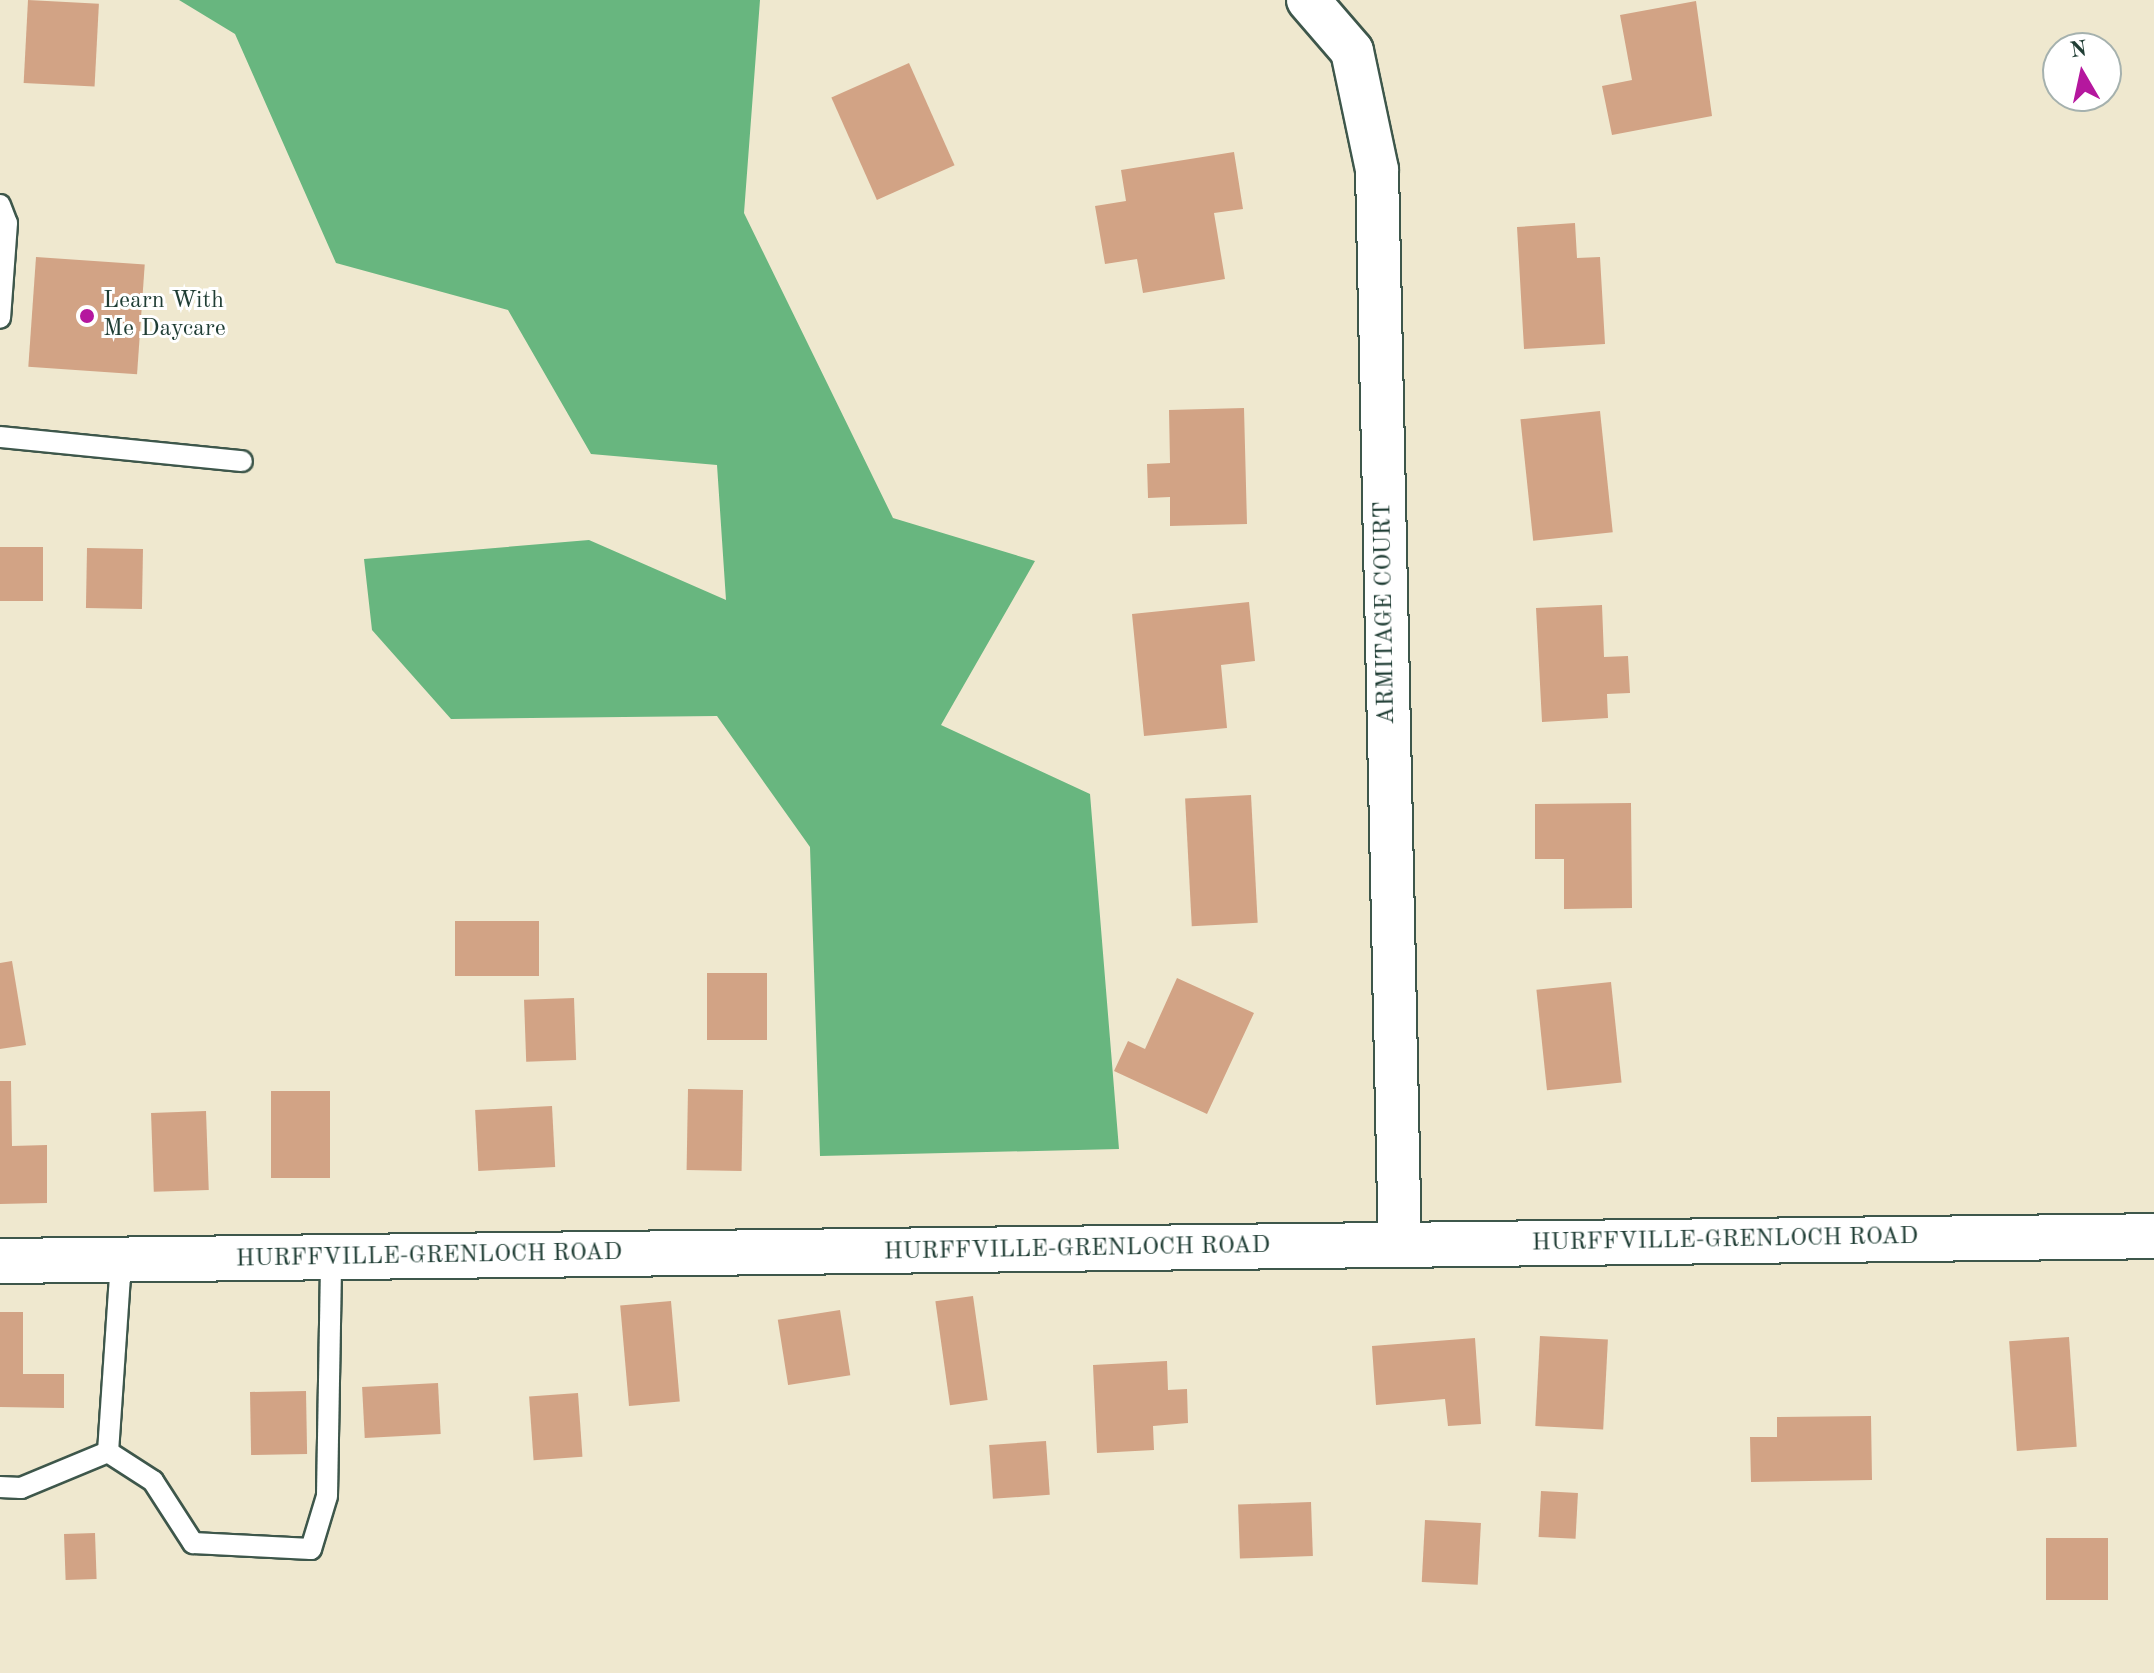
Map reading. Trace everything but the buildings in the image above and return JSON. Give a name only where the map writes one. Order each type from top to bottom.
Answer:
[{"type":"main road","name":"HURFFVILLE-GRENLOCH ROAD","points":[[0,1261],[2154,1236]]},
{"type":"street","name":"ARMITAGE COURT","points":[[1308,0],[1352,51],[1377,170],[1400,1246]]},
{"type":"lane","points":[[0,205],[7,223],[0,318]]},
{"type":"lane","points":[[0,437],[242,461]]},
{"type":"lane","points":[[108,1452],[153,1481],[193,1543],[311,1549],[327,1496],[331,1258]]},
{"type":"lane","points":[[108,1452],[121,1260]]},
{"type":"lane","points":[[0,1487],[21,1488],[108,1452]]},
{"type":"green space","points":[[179,0],[760,0],[744,213],[893,518],[1035,561],[941,725],[1090,794],[1119,1149],[820,1156],[810,847],[717,716],[451,719],[372,630],[364,559],[589,540],[726,600],[717,465],[591,454],[508,310],[336,263],[235,34]]},
{"type":"place","name":"Learn With Me Daycare","points":[[87,316]]}]
